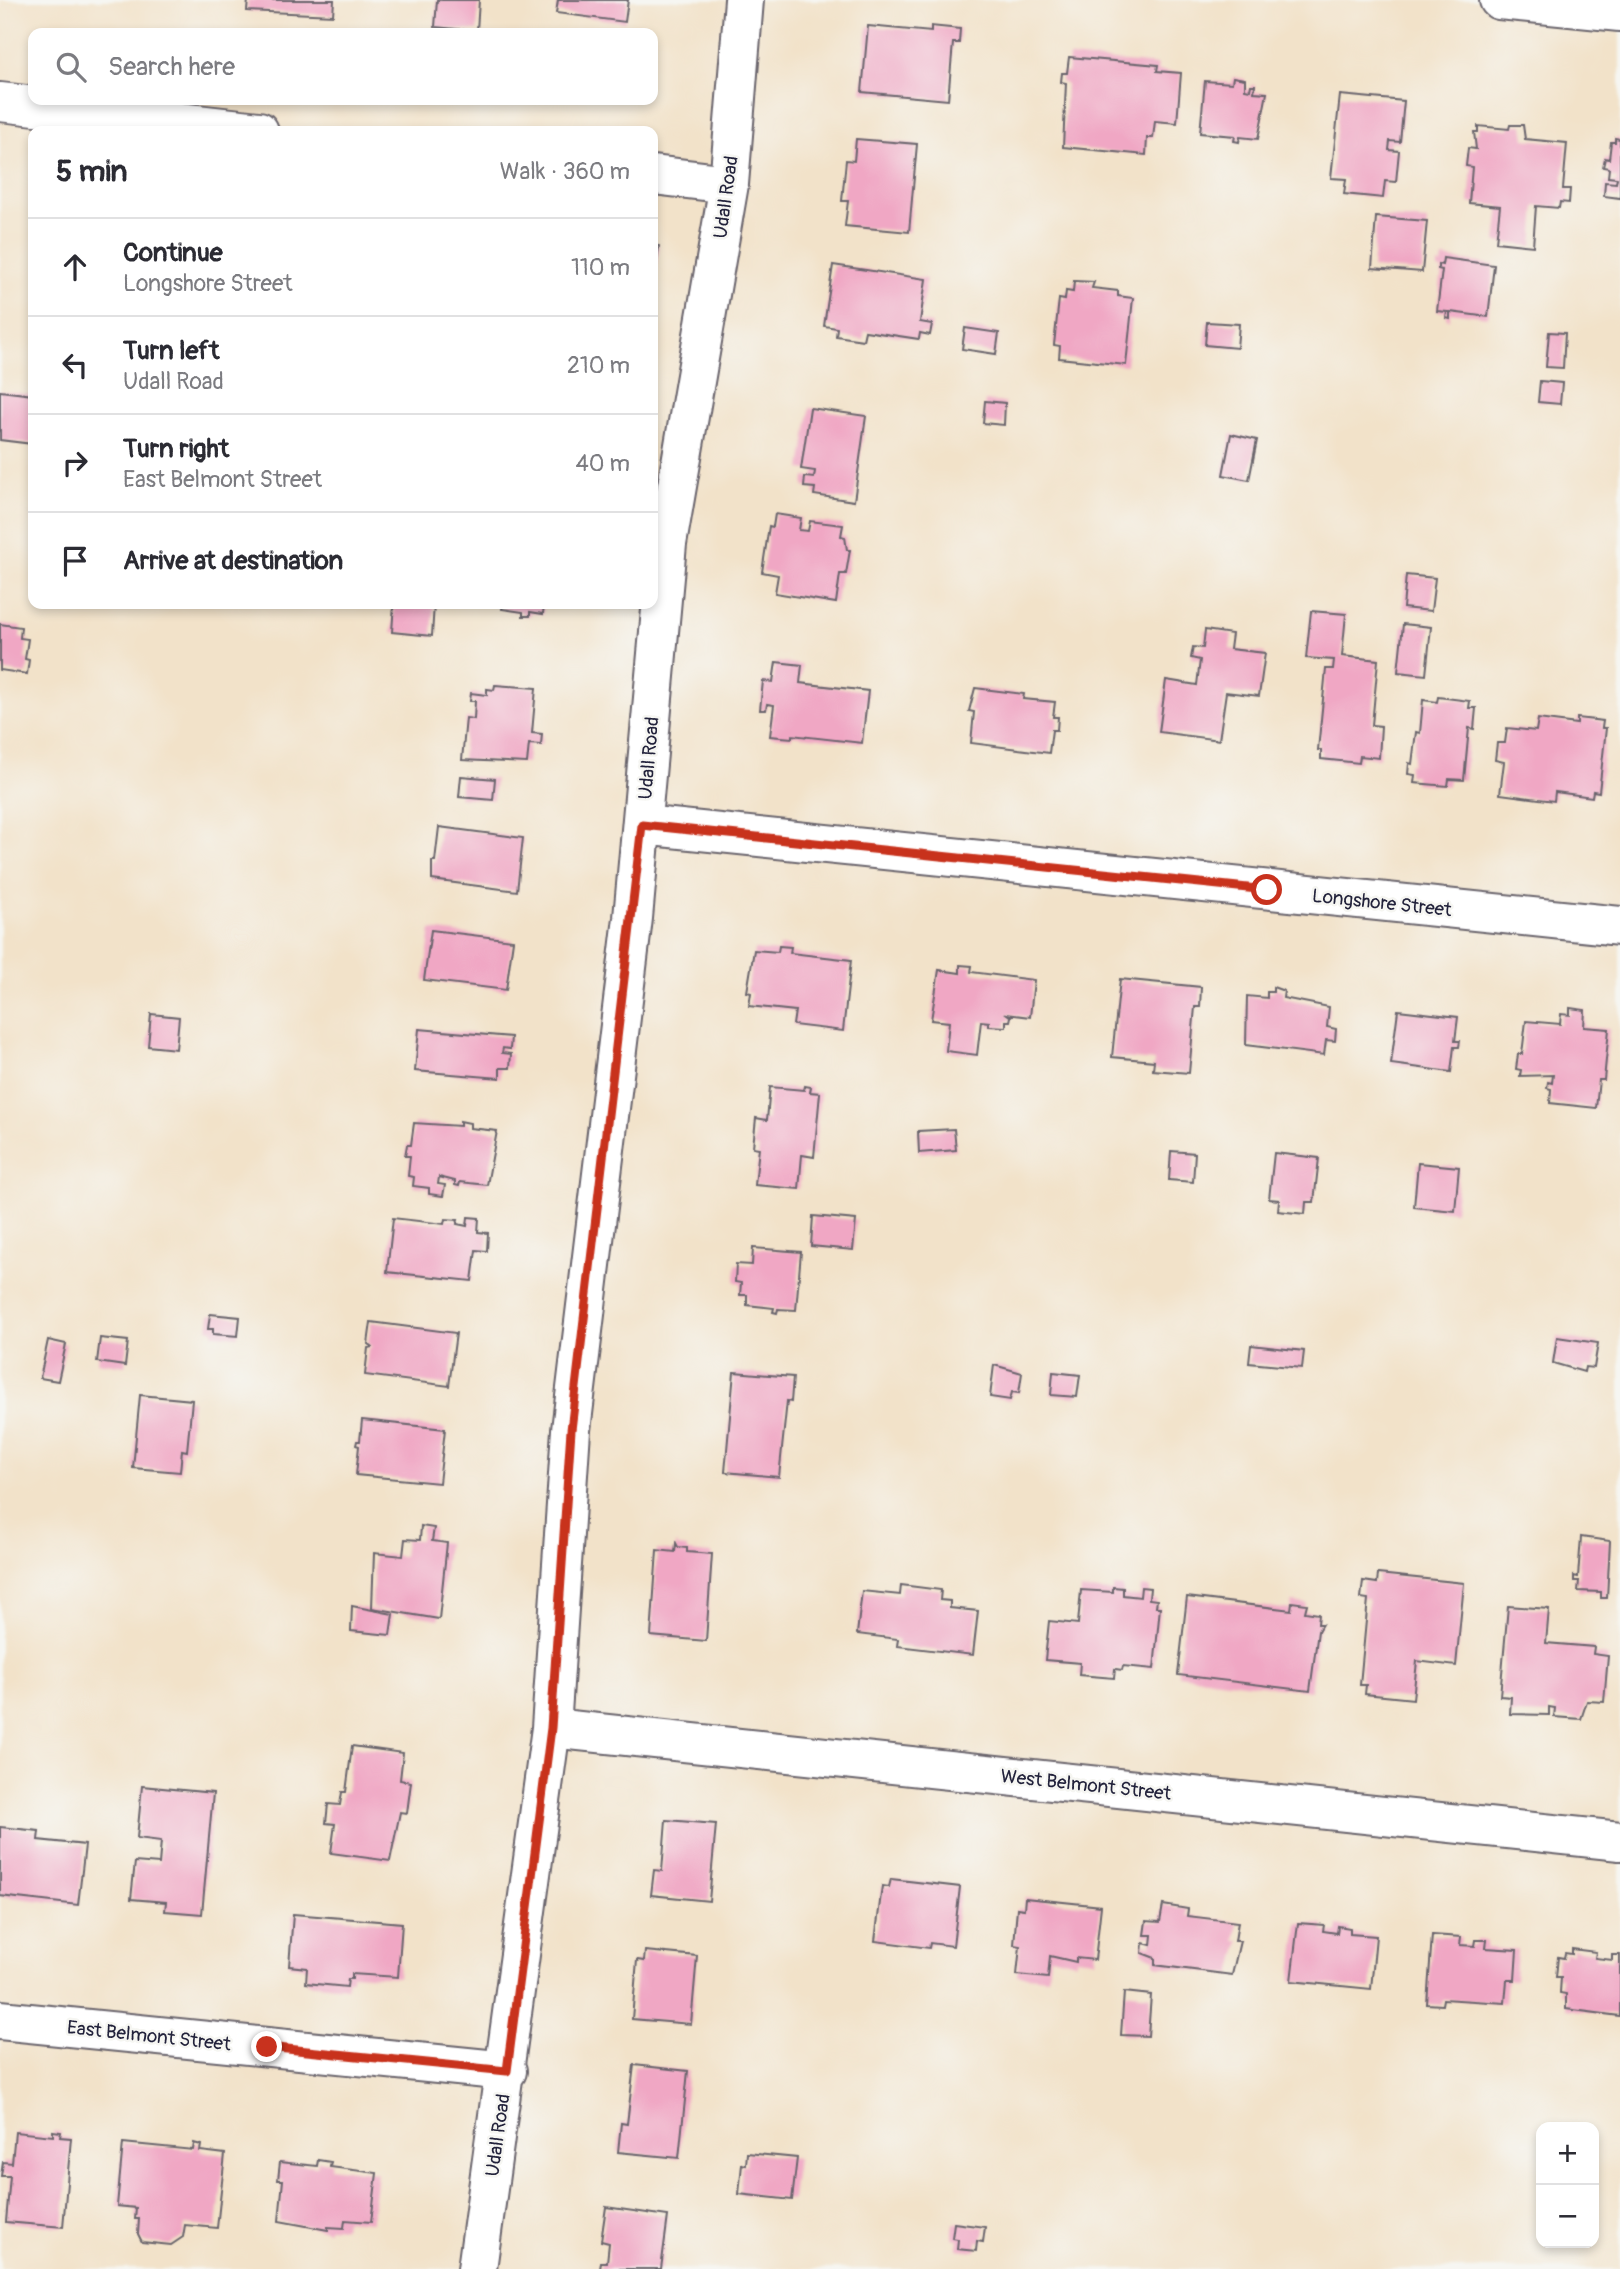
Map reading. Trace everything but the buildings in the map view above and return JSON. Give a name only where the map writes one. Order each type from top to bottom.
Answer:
[{"type":"street","name":"Udall Road","points":[[477,2269],[507,2071],[551,1728],[571,1430],[642,825],[667,544],[729,184],[744,0]]},
{"type":"street","points":[[1499,0],[1620,12]]},
{"type":"street","points":[[0,102],[214,126]]},
{"type":"street","points":[[658,176],[729,184]]},
{"type":"street","name":"Longshore Street","points":[[642,825],[1620,926]]},
{"type":"street","name":"West Belmont Street","points":[[551,1728],[1620,1841]]},
{"type":"street","name":"East Belmont Street","points":[[0,2020],[507,2071]]},
{"type":"route","points":[[267,2047],[507,2071],[551,1728],[571,1430],[642,825],[1267,890]]}]
